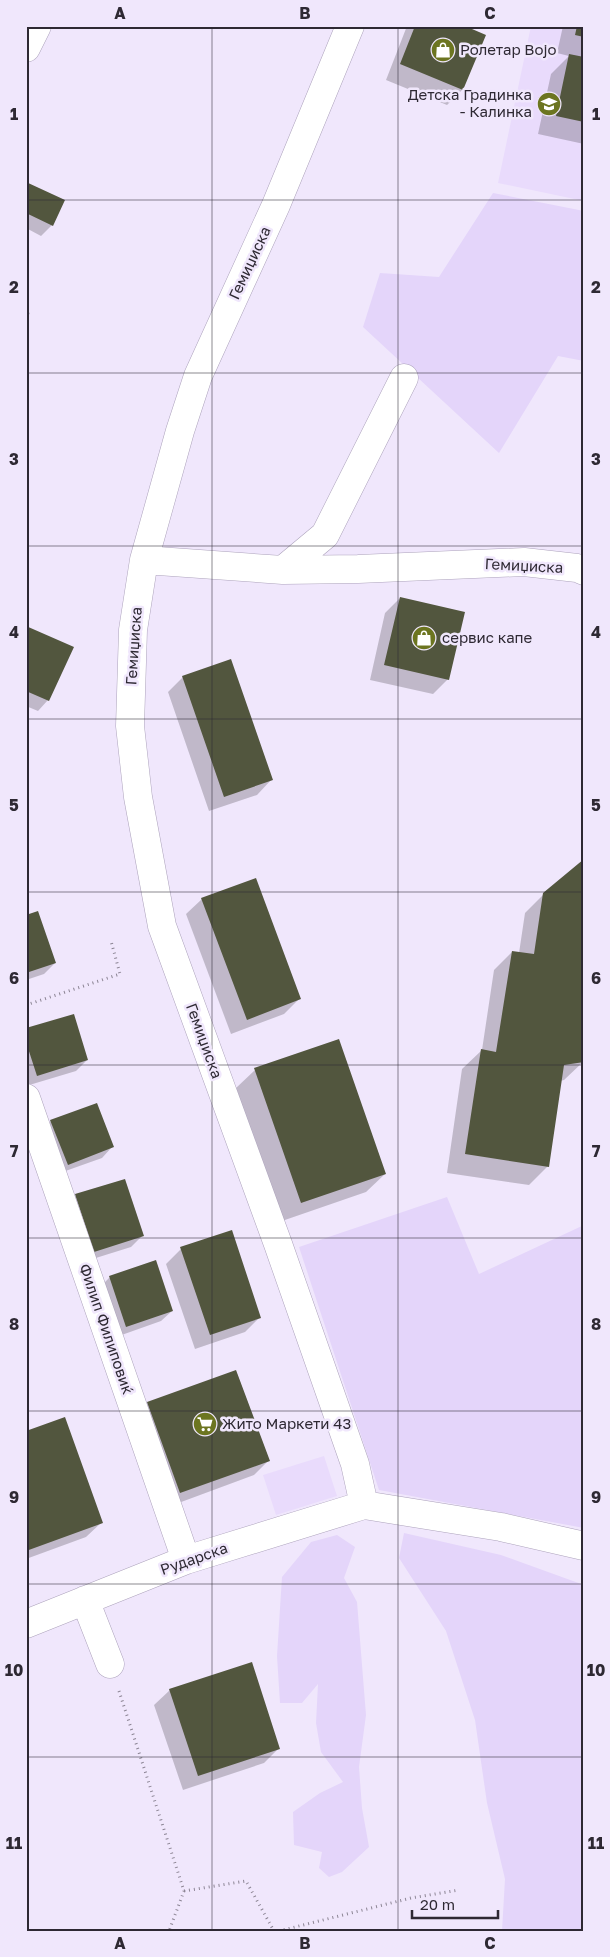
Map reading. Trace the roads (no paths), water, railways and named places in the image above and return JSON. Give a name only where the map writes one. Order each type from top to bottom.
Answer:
[{"type":"street","points":[[26,48],[37,26]]},
{"type":"street","name":"Гемиџиска","points":[[350,26],[276,205],[198,376],[144,560],[133,630],[130,726],[138,797],[162,926],[285,1262],[355,1464],[364,1504]]},
{"type":"street","points":[[283,570],[325,534],[404,378]]},
{"type":"street","name":"Гемиџиска","points":[[144,560],[161,563],[283,570],[524,562],[577,568],[584,571]]},
{"type":"street","name":"Филип Филиповиќ","points":[[26,1098],[186,1560]]},
{"type":"street","points":[[364,1504],[501,1527],[584,1546]]},
{"type":"street","name":"Рударска","points":[[26,1624],[186,1560],[364,1504]]},
{"type":"street","points":[[86,1600],[110,1664]]},
{"type":"place","name":"Ролетар Војо","points":[[443,50]]},
{"type":"place","name":"Детска Градинка - Калинка","points":[[549,104]]},
{"type":"place","name":"сервис капе","points":[[424,638]]},
{"type":"place","name":"Жито Маркети 43","points":[[205,1424]]}]
